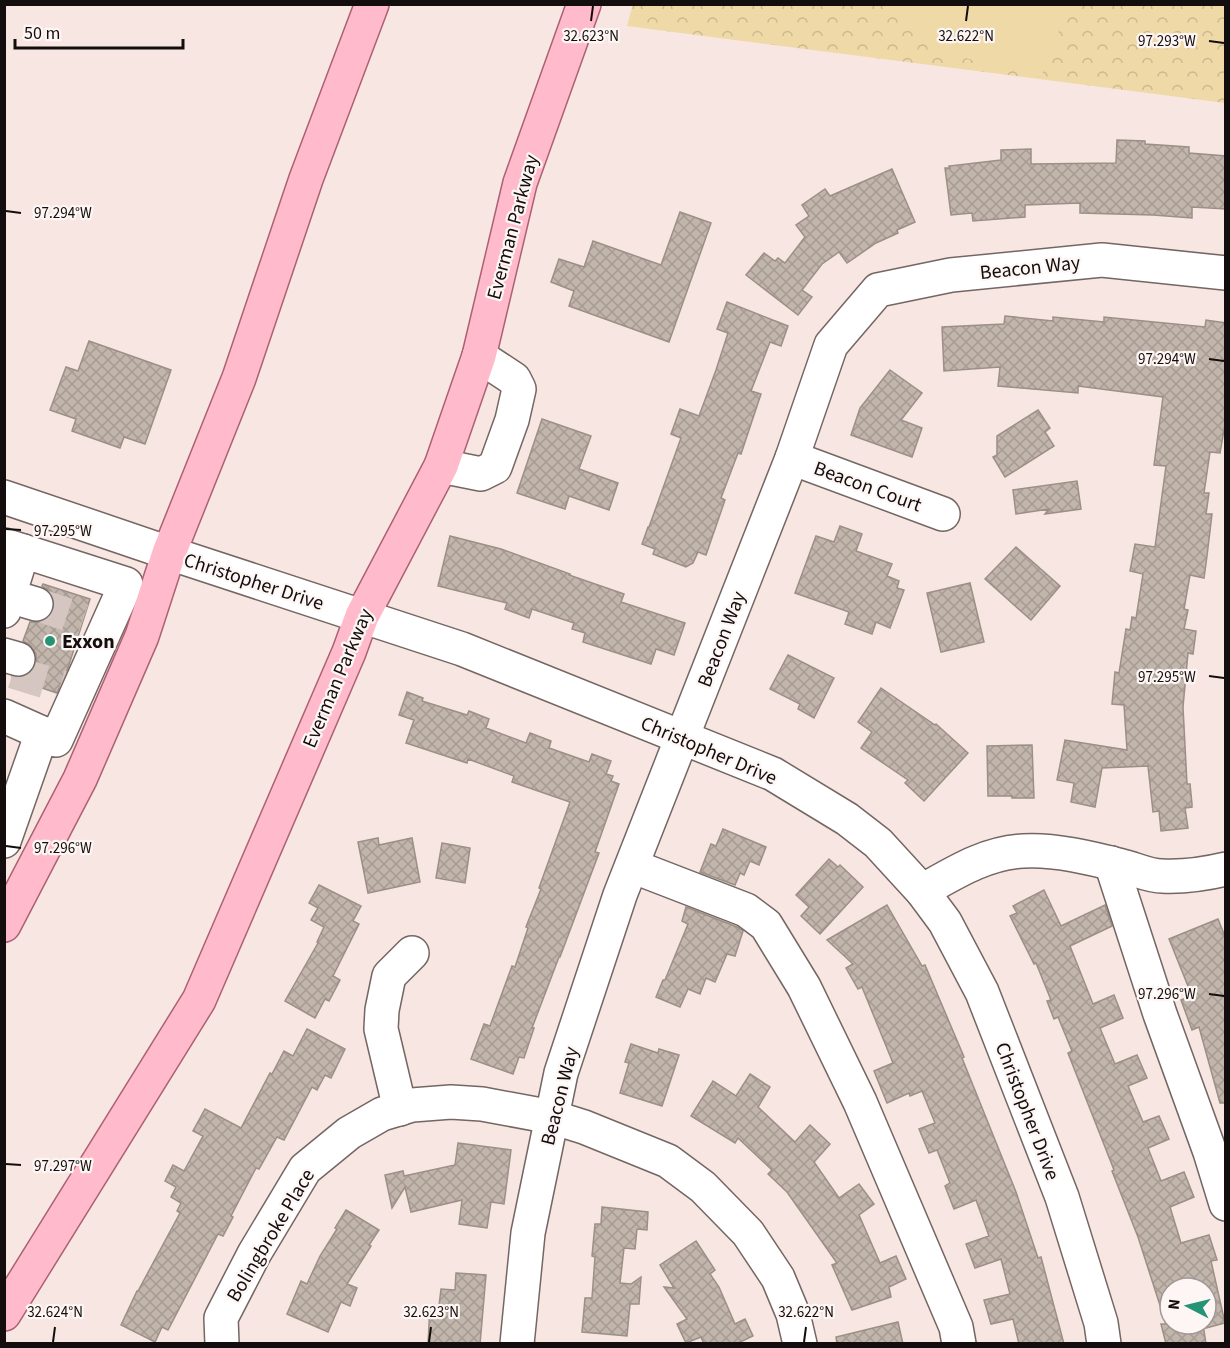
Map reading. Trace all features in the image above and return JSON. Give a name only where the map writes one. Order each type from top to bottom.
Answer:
[{"type":"main road","points":[[4,925],[80,779],[142,636],[170,553],[239,378],[306,179],[372,4]]},
{"type":"main road","name":"Everman Parkway","points":[[4,1314],[199,1000],[344,663],[350,612],[441,466],[479,356],[520,183],[584,4]]},
{"type":"street","name":"Beacon Way","points":[[517,1344],[528,1233],[561,1073],[620,896],[792,458],[831,345],[878,290],[951,275],[1102,260],[1226,273]]},
{"type":"street","points":[[441,466],[481,474],[495,467],[512,420],[519,389],[514,379],[479,356]]},
{"type":"street","name":"Beacon Court","points":[[792,458],[944,514]]},
{"type":"street","name":"Christopher Drive","points":[[4,497],[462,649],[773,774],[847,819],[878,843],[922,891],[945,922],[982,992],[1062,1197],[1101,1323],[1104,1344]]},
{"type":"street","points":[[4,841],[72,683],[95,623],[126,584],[14,548],[17,604]]},
{"type":"street","points":[[4,716],[49,736],[93,751]]},
{"type":"street","points":[[922,891],[981,859],[1020,851],[1044,850],[1111,863],[1161,876],[1207,873],[1226,868]]},
{"type":"street","points":[[1111,863],[1160,1014],[1210,1152],[1226,1204]]},
{"type":"street","points":[[632,866],[746,910],[766,925],[804,987],[860,1102],[956,1327],[959,1344]]},
{"type":"street","points":[[400,1109],[381,1029],[382,1010],[389,976],[412,953]]},
{"type":"street","name":"Bolingbroke Place","points":[[222,1344],[221,1318],[255,1254],[306,1169],[349,1133],[382,1114],[412,1105],[451,1102],[482,1104],[552,1117],[584,1127],[668,1161],[703,1187],[748,1233],[778,1278],[794,1314],[800,1344]]},
{"type":"green space","points":[[633,4],[1225,5],[1225,103],[627,26]]},
{"type":"green space","points":[[889,5],[1069,5],[1041,77],[949,54],[900,22]]},
{"type":"building","points":[[1117,140],[1189,147],[1189,153],[1226,156],[1226,209],[1192,207],[1192,218],[1080,213],[1080,203],[1025,205],[1025,217],[973,221],[972,213],[951,215],[945,168],[950,168],[949,166],[1001,160],[1001,150],[1031,149],[1031,164],[1116,163]]},
{"type":"building","points":[[892,169],[915,222],[897,230],[898,233],[876,243],[847,263],[839,252],[822,264],[802,290],[812,297],[798,315],[746,275],[764,253],[775,261],[778,258],[785,263],[805,237],[796,225],[809,216],[802,205],[825,189],[830,196]]},
{"type":"building","points":[[680,212],[711,223],[669,342],[569,306],[574,291],[551,282],[559,259],[584,267],[593,241],[661,265]]},
{"type":"building","points":[[727,302],[788,326],[781,346],[770,342],[751,391],[761,394],[741,454],[738,453],[721,498],[725,500],[706,555],[698,552],[693,563],[686,567],[653,554],[655,549],[642,544],[681,438],[671,434],[680,409],[699,416],[716,370],[728,333],[717,329]]},
{"type":"building","points":[[1005,316],[1053,321],[1053,317],[1104,322],[1104,317],[1205,327],[1206,320],[1226,323],[1226,419],[1220,453],[1210,452],[1204,493],[1209,493],[1206,514],[1212,514],[1204,578],[1190,575],[1184,609],[1188,610],[1184,629],[1196,631],[1193,654],[1188,653],[1183,707],[1187,784],[1190,784],[1192,804],[1192,807],[1185,808],[1188,828],[1161,831],[1159,811],[1153,812],[1148,766],[1102,768],[1095,807],[1071,802],[1074,783],[1057,780],[1065,740],[1127,750],[1124,705],[1112,704],[1115,672],[1119,673],[1126,629],[1130,630],[1132,617],[1136,618],[1143,574],[1130,571],[1135,544],[1155,547],[1166,466],[1154,465],[1163,397],[1078,386],[1078,393],[998,386],[1000,367],[944,371],[942,327],[1004,324]]},
{"type":"building","points":[[89,341],[171,370],[145,444],[124,437],[120,448],[72,431],[76,419],[50,410],[66,367],[78,371]]},
{"type":"building","points":[[890,370],[922,393],[901,420],[922,428],[912,457],[851,435],[860,408]]},
{"type":"building","points":[[1038,410],[1050,428],[1045,432],[1054,446],[1005,477],[993,457],[997,455],[997,436]]},
{"type":"building","points":[[542,419],[591,436],[579,469],[618,483],[609,510],[569,496],[565,509],[517,493]]},
{"type":"building","points":[[1077,481],[1081,509],[1045,514],[1049,509],[1016,514],[1013,490]]},
{"type":"building","points":[[840,526],[862,534],[856,551],[892,564],[887,576],[899,581],[897,588],[904,590],[890,628],[876,622],[872,634],[845,624],[849,612],[795,593],[816,536],[834,542]]},
{"type":"building","points":[[450,536],[501,549],[570,574],[624,594],[621,602],[685,623],[674,655],[656,649],[651,664],[583,642],[585,633],[572,629],[574,623],[532,609],[529,618],[505,609],[507,603],[438,586]]},
{"type":"building","points":[[1016,547],[1060,586],[1031,620],[985,579]]},
{"type":"building","points":[[970,583],[984,642],[941,652],[927,593]]},
{"type":"building","name":"Exxon","points":[[43,584],[90,599],[68,668],[57,693],[12,678],[23,677],[36,665],[36,654],[31,646],[23,641],[30,622],[41,622],[54,610],[54,599],[50,592],[42,586]]},
{"type":"building","points":[[788,655],[834,678],[814,718],[798,709],[800,704],[770,689]]},
{"type":"building","points":[[881,688],[936,724],[968,753],[924,801],[905,783],[908,780],[861,748],[872,732],[858,722]]},
{"type":"building","points":[[407,692],[423,698],[422,701],[467,715],[469,711],[489,719],[486,728],[526,743],[530,733],[551,741],[549,748],[589,762],[592,754],[611,761],[606,774],[613,776],[611,781],[619,784],[595,852],[599,853],[532,1028],[534,1028],[524,1058],[519,1057],[513,1074],[471,1059],[484,1024],[490,1026],[512,966],[515,967],[528,928],[526,927],[541,889],[539,888],[570,802],[512,782],[514,776],[468,759],[467,763],[406,743],[414,720],[399,715]]},
{"type":"building","points":[[1032,745],[1034,798],[988,796],[987,746]]},
{"type":"building","points":[[723,829],[766,847],[759,865],[750,861],[744,875],[740,873],[735,885],[700,872],[711,844],[716,846]]},
{"type":"building","points":[[378,838],[379,845],[412,838],[420,882],[368,893],[358,842]]},
{"type":"building","points":[[442,843],[470,848],[465,883],[436,878]]},
{"type":"building","points":[[829,859],[838,867],[840,865],[863,887],[820,934],[801,916],[809,907],[796,895]]},
{"type":"building","points":[[319,885],[361,906],[353,921],[359,924],[333,976],[340,980],[329,1001],[325,999],[315,1018],[285,1001],[318,943],[324,927],[311,920],[318,908],[309,903]]},
{"type":"building","points":[[1044,890],[1061,926],[1105,905],[1112,926],[1070,946],[1093,1004],[1114,995],[1123,1018],[1100,1028],[1115,1064],[1137,1055],[1147,1078],[1128,1086],[1143,1122],[1159,1116],[1169,1139],[1148,1148],[1161,1181],[1184,1172],[1194,1197],[1170,1207],[1181,1243],[1209,1235],[1217,1260],[1211,1261],[1214,1276],[1158,1276],[1158,1299],[1138,1237],[1112,1171],[1114,1170],[1068,1053],[1072,1051],[1058,1017],[1054,1019],[1047,1001],[1051,1000],[1036,963],[1034,964],[1010,916],[1017,913],[1013,906]]},
{"type":"building","points":[[887,905],[922,966],[925,965],[964,1057],[962,1058],[1016,1192],[1038,1258],[1041,1257],[1064,1344],[1019,1344],[1013,1319],[991,1324],[984,1300],[1010,1294],[1001,1259],[975,1268],[966,1244],[989,1236],[976,1200],[954,1209],[945,1186],[950,1183],[937,1150],[929,1153],[919,1129],[935,1123],[922,1091],[910,1096],[909,1093],[887,1103],[874,1071],[893,1063],[862,987],[858,989],[846,968],[853,964],[827,940]]},
{"type":"building","points":[[686,907],[743,931],[735,956],[727,954],[715,982],[706,978],[700,994],[688,989],[680,1007],[656,997],[688,924],[682,921]]},
{"type":"building","points":[[1218,919],[1226,939],[1226,1103],[1220,1103],[1199,1027],[1192,1030],[1181,1000],[1192,996],[1169,939]]},
{"type":"building","points":[[307,1029],[345,1049],[331,1078],[325,1075],[317,1090],[312,1087],[284,1140],[277,1137],[259,1169],[256,1168],[223,1236],[218,1234],[168,1330],[162,1327],[155,1342],[121,1325],[180,1213],[177,1211],[181,1203],[171,1197],[176,1187],[165,1181],[173,1165],[184,1171],[203,1136],[193,1131],[205,1109],[241,1128],[284,1051],[293,1056]]},
{"type":"building","points":[[631,1044],[658,1053],[659,1049],[679,1055],[662,1106],[620,1093],[629,1063],[625,1062]]},
{"type":"building","points":[[750,1074],[770,1087],[758,1107],[795,1142],[810,1125],[830,1144],[814,1162],[839,1198],[859,1184],[874,1204],[859,1215],[880,1263],[896,1256],[906,1279],[889,1287],[891,1297],[852,1310],[832,1265],[837,1263],[787,1192],[768,1174],[772,1170],[738,1138],[735,1143],[691,1116],[713,1081],[736,1096]]},
{"type":"building","points":[[458,1143],[511,1150],[504,1204],[491,1202],[487,1228],[459,1224],[462,1200],[411,1212],[405,1187],[392,1208],[385,1175],[403,1171],[404,1176],[455,1165]]},
{"type":"building","points":[[602,1207],[648,1212],[647,1230],[637,1229],[635,1249],[624,1248],[620,1283],[631,1284],[641,1277],[639,1304],[630,1304],[627,1336],[582,1332],[585,1298],[592,1298],[595,1224],[601,1224]]},
{"type":"building","points":[[346,1210],[379,1230],[347,1284],[357,1288],[350,1306],[341,1302],[328,1332],[287,1314],[301,1281],[307,1284]]},
{"type":"building","points":[[696,1241],[715,1270],[710,1274],[719,1287],[735,1324],[745,1319],[753,1336],[736,1344],[704,1344],[701,1337],[686,1343],[677,1324],[687,1319],[664,1287],[674,1288],[660,1265]]},
{"type":"building","points":[[456,1273],[486,1275],[480,1344],[428,1344],[430,1306],[439,1306],[441,1289],[455,1290]]},
{"type":"building","points":[[1218,1292],[1225,1323],[1218,1325]]},
{"type":"building","points":[[898,1322],[903,1344],[837,1344],[836,1337]]},
{"type":"building","points":[[1164,1336],[1205,1336],[1206,1344],[1166,1344]]},
{"type":"tunnel","points":[[36,604],[83,620]]},
{"type":"tunnel","points":[[13,672],[62,687]]},
{"type":"place","name":"Exxon","points":[[50,641]]}]
